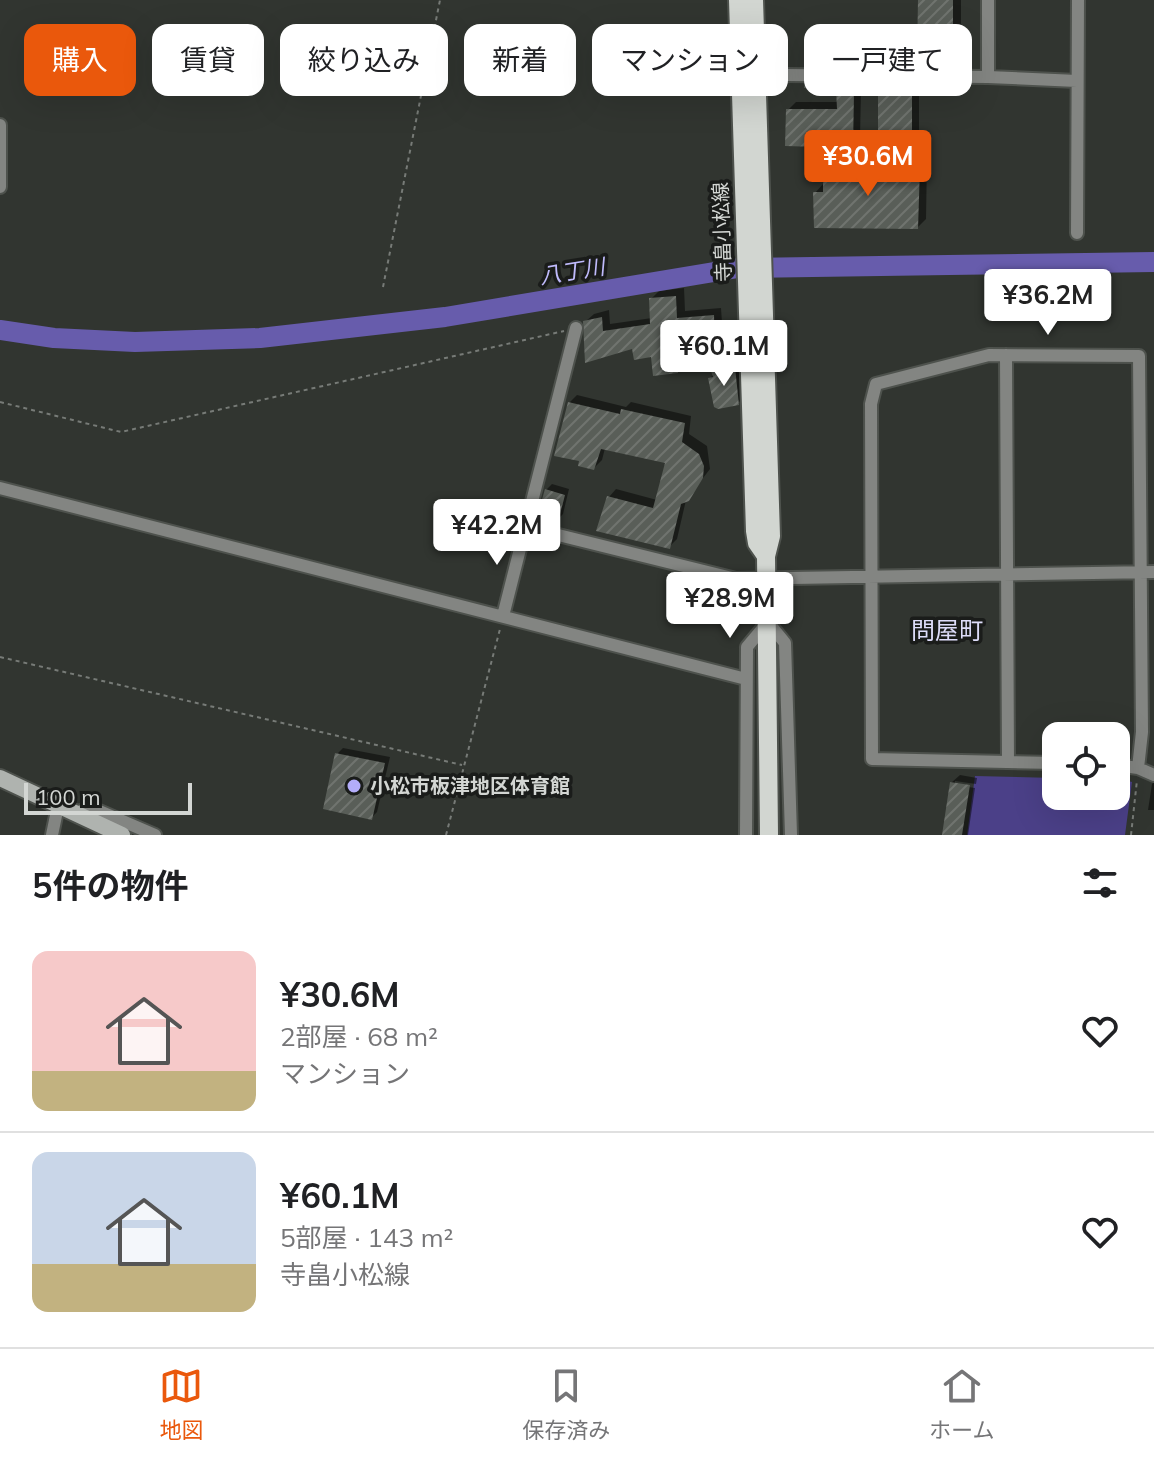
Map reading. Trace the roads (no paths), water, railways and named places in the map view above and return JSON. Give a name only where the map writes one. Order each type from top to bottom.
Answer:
[{"type":"main road","name":"寺畠小松線","points":[[738,0],[750,170],[757,391],[755,531],[757,543],[766,556],[767,577],[769,835]]},
{"type":"main road","name":"寺畠小松線","points":[[750,170],[754,0]]},
{"type":"main road","points":[[0,778],[122,835]]},
{"type":"street","points":[[988,0],[988,77]]},
{"type":"street","points":[[1077,233],[1078,0]]},
{"type":"street","points":[[788,75],[1077,81]]},
{"type":"street","points":[[0,125],[0,187]]},
{"type":"street","points":[[503,616],[576,328]]},
{"type":"street","points":[[1042,763],[872,759],[871,404],[876,384],[989,355],[1139,356],[1148,572],[1138,768]]},
{"type":"street","points":[[1006,355],[1008,762]]},
{"type":"street","points":[[0,488],[746,679]]},
{"type":"street","points":[[526,527],[736,579],[1148,572]]},
{"type":"street","points":[[746,835],[747,647],[768,622],[785,643],[791,835]]},
{"type":"street","points":[[1130,767],[1154,775]]},
{"type":"street","points":[[52,835],[58,806]]},
{"type":"street","points":[[75,814],[90,807],[155,835]]},
{"type":"waterway","name":"八丁川","points":[[0,330],[54,338],[135,342],[260,338],[445,317],[738,268],[1154,262]]},
{"type":"place","name":"小松市板津地区体育館","points":[[354,786]]},
{"type":"district","name":"問屋町","points":[[947,631]]}]
